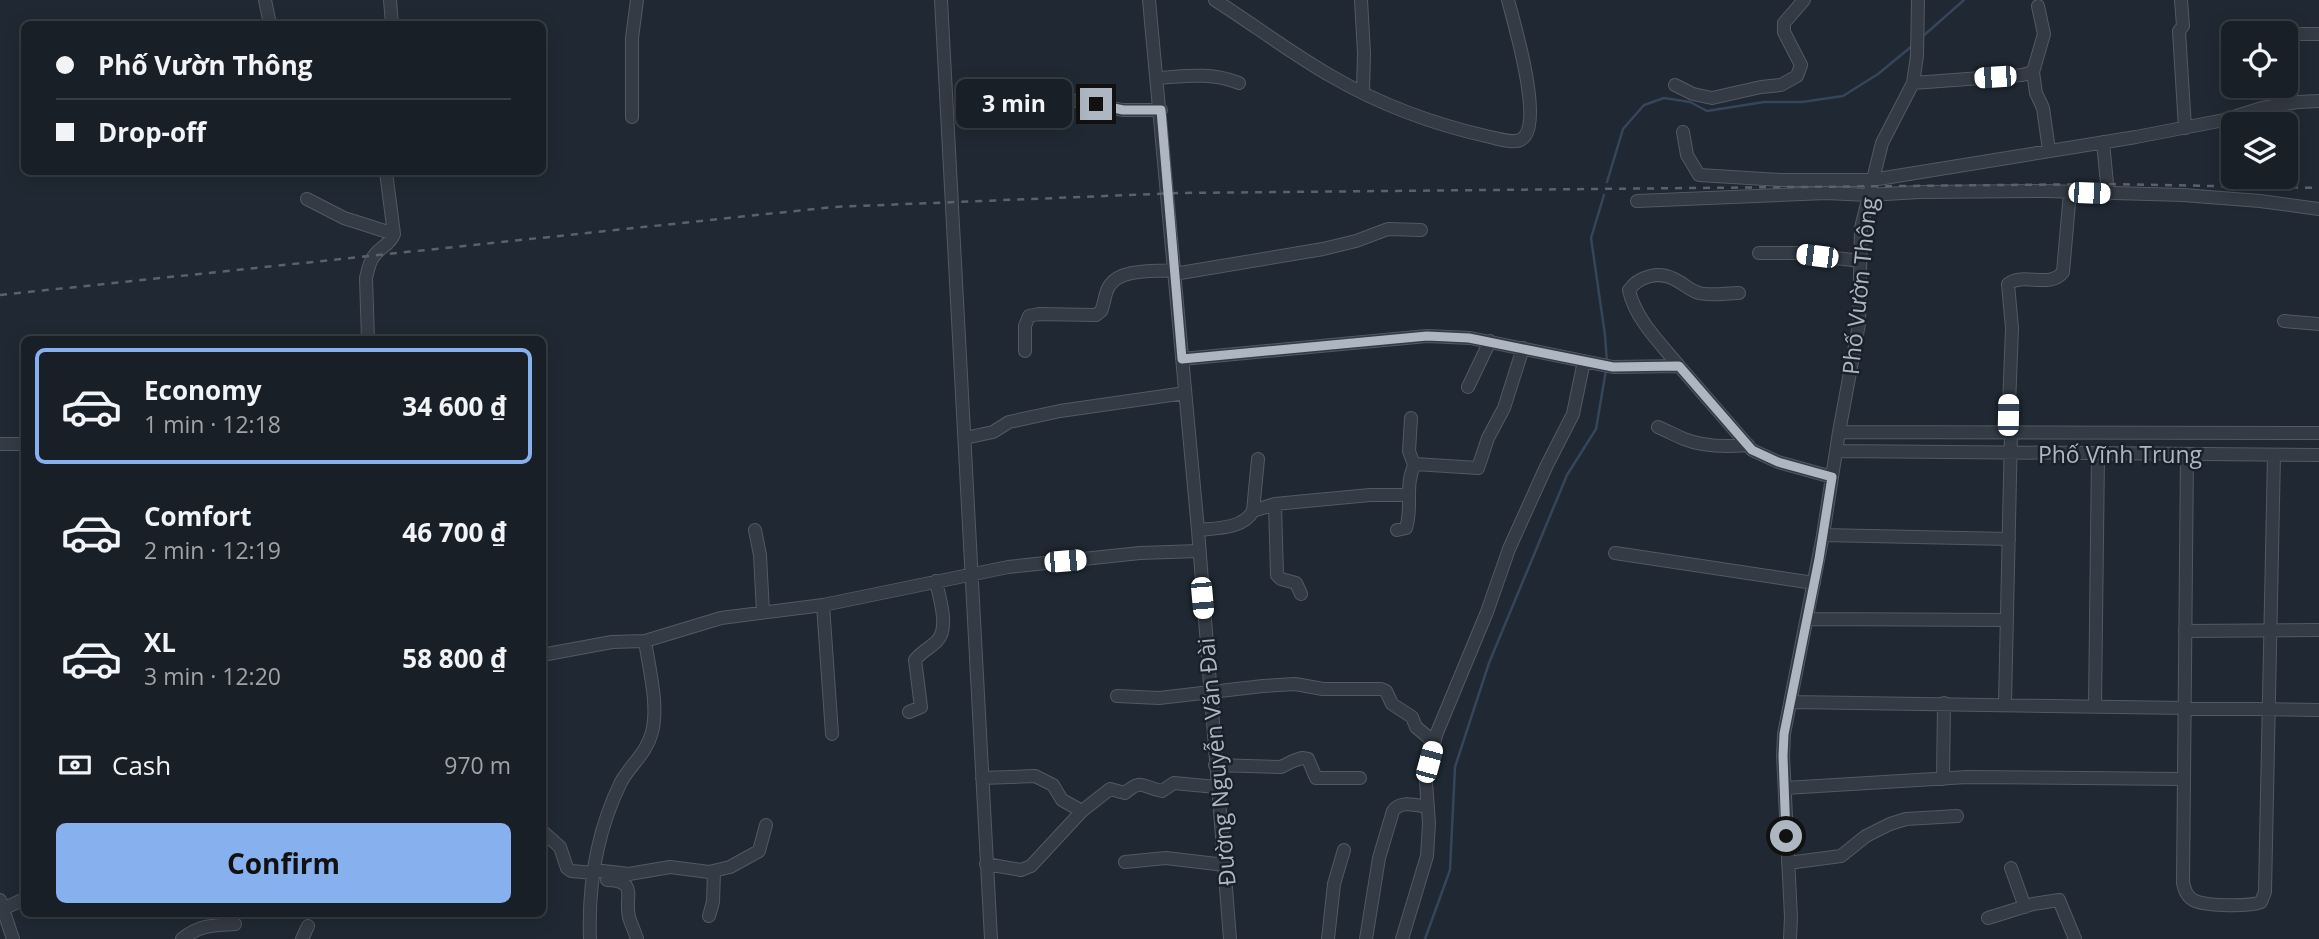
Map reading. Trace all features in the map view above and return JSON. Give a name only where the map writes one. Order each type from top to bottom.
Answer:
[{"type":"street","points":[[265,0],[269,21]]},
{"type":"street","points":[[390,0],[392,21]]},
{"type":"street","points":[[632,117],[632,38],[637,0]]},
{"type":"street","points":[[941,0],[990,939]]},
{"type":"street","name":"Đường Nguyễn Văn Đài","points":[[1149,0],[1198,530],[1216,787],[1230,939]]},
{"type":"street","points":[[1215,0],[1332,77],[1363,92],[1454,129],[1510,141],[1520,140],[1526,135],[1529,126],[1528,78],[1508,0]]},
{"type":"street","points":[[1361,0],[1363,92]]},
{"type":"street","points":[[1675,85],[1693,94],[1712,98],[1782,85],[1797,76],[1801,65],[1783,32],[1784,23],[1804,0]]},
{"type":"street","name":"Phố Vườn Thông","points":[[1790,939],[1784,734],[1808,619],[1859,324],[1861,228],[1882,143],[1913,83],[1917,56],[1917,0]]},
{"type":"street","points":[[2181,0],[2183,26],[2179,31],[2185,128]]},
{"type":"street","points":[[2038,6],[2044,34],[2033,72],[2036,93],[2043,108],[2049,150]]},
{"type":"street","points":[[2301,34],[2319,34]]},
{"type":"street","points":[[1913,83],[2033,72]]},
{"type":"street","points":[[1158,78],[1208,75],[1223,76],[1239,83]]},
{"type":"street","points":[[1066,99],[1123,110],[1161,110]]},
{"type":"street","points":[[1682,132],[1687,155],[1699,176],[1781,180],[1872,180],[2185,128],[2224,121],[2262,108],[2319,101]]},
{"type":"street","points":[[2103,142],[2108,194]]},
{"type":"street","points":[[368,336],[368,269],[374,256],[394,234],[386,175]]},
{"type":"street","points":[[1637,201],[1826,193],[1868,195],[1920,192],[2070,192],[2209,197],[2319,209]]},
{"type":"street","points":[[2005,704],[2012,328],[2008,284],[2011,280],[2020,279],[2052,280],[2063,272],[2070,192]]},
{"type":"street","points":[[307,198],[344,218],[394,234]]},
{"type":"street","points":[[1025,351],[1025,327],[1030,316],[1096,315],[1101,311],[1105,294],[1115,279],[1125,274],[1174,272],[1323,249],[1388,229],[1421,230]]},
{"type":"street","points":[[1759,253],[1796,253],[1860,261]]},
{"type":"street","points":[[1738,293],[1702,294],[1673,278],[1657,276],[1642,278],[1629,290],[1632,301],[1650,330],[1752,450],[1778,462],[1832,477]]},
{"type":"street","points":[[2284,321],[2319,324]]},
{"type":"street","points":[[1182,359],[1427,336],[1490,341],[1613,367],[1679,366]]},
{"type":"street","points":[[1468,387],[1490,341]]},
{"type":"street","points":[[1414,465],[1420,463],[1478,468],[1488,438],[1507,398],[1523,348]]},
{"type":"street","points":[[1402,939],[1427,856],[1426,782],[1434,741],[1487,612],[1509,549],[1573,414],[1584,361]]},
{"type":"street","points":[[965,438],[993,432],[1009,422],[1060,411],[1185,393]]},
{"type":"street","points":[[1397,530],[1406,528],[1408,522],[1408,495],[1414,465],[1409,451],[1411,418]]},
{"type":"street","points":[[1658,427],[1686,440],[1704,444],[1730,447],[1748,445]]},
{"type":"street","name":"Phố Vĩnh Trung","points":[[1839,432],[2319,433]]},
{"type":"street","points":[[0,444],[21,444]]},
{"type":"street","name":"Phố Vĩnh Trung","points":[[1836,451],[2319,455]]},
{"type":"street","points":[[2095,706],[2098,454]]},
{"type":"street","points":[[2186,454],[2183,883],[2186,894],[2194,900],[2253,905],[2262,902],[2264,892],[2274,455]]},
{"type":"street","points":[[1198,530],[1230,526],[1248,519],[1253,511],[1258,459]]},
{"type":"street","points":[[1253,511],[1275,504],[1370,495],[1408,495]]},
{"type":"street","points":[[1275,504],[1277,575],[1281,579],[1296,583],[1301,594]]},
{"type":"street","points":[[755,530],[760,555],[763,611]]},
{"type":"street","points":[[1823,535],[2009,539]]},
{"type":"street","points":[[546,654],[612,642],[645,641],[721,618],[823,605],[1027,564],[1140,553],[1198,551]]},
{"type":"street","points":[[1615,553],[1814,583]]},
{"type":"street","points":[[909,712],[921,707],[915,660],[938,641],[943,628],[936,581]]},
{"type":"street","points":[[823,605],[832,734]]},
{"type":"street","points":[[1808,619],[2007,620]]},
{"type":"street","points":[[2185,631],[2319,630]]},
{"type":"street","points":[[590,939],[589,906],[593,874],[612,800],[624,777],[646,749],[653,730],[654,712],[645,641]]},
{"type":"street","points":[[1117,696],[1159,698],[1295,684],[1323,689],[1381,689],[1392,704],[1412,717],[1416,727],[1434,741]]},
{"type":"street","points":[[1792,702],[2319,710]]},
{"type":"street","points":[[1943,779],[1944,703]]},
{"type":"street","points":[[1215,765],[1281,767],[1302,758],[1308,759],[1316,778],[1360,778]]},
{"type":"street","points":[[982,778],[1035,776],[1053,785],[1062,800],[1082,811]]},
{"type":"street","points":[[1785,788],[1967,777],[2184,779]]},
{"type":"street","points":[[986,864],[1012,869],[1026,868],[1105,791],[1114,789],[1125,793],[1135,783],[1162,790],[1174,783],[1216,787]]},
{"type":"street","points":[[1366,939],[1379,858],[1393,811],[1401,804],[1428,807]]},
{"type":"street","points":[[1788,863],[1841,856],[1879,830],[1906,819],[1957,816]]},
{"type":"street","points":[[593,874],[629,874],[670,867],[714,871],[730,867],[759,851],[766,825]]},
{"type":"street","points":[[546,835],[560,847],[566,868],[617,880],[626,885],[629,889],[628,915],[637,939]]},
{"type":"street","points":[[1328,939],[1334,884],[1344,850]]},
{"type":"street","points":[[1125,862],[1167,858],[1225,864]]},
{"type":"street","points":[[2011,868],[2025,907]]},
{"type":"street","points":[[709,916],[713,902],[714,871]]},
{"type":"street","points":[[13,939],[1,904],[21,900]]},
{"type":"street","points":[[1988,918],[2059,900],[2075,939]]},
{"type":"street","points":[[182,939],[209,925],[236,924]]},
{"type":"street","points":[[302,939],[308,926]]},
{"type":"waterway","points":[[1922,37],[1964,0]]},
{"type":"waterway","points":[[1607,182],[1623,129],[1644,105],[1664,98],[1690,102],[1707,111],[1764,102],[1802,102],[1843,96],[1878,74],[1912,46]]},
{"type":"waterway","points":[[1604,195],[1591,238],[1607,363]]},
{"type":"waterway","points":[[1425,939],[1450,870],[1455,767],[1489,663],[1567,475],[1596,429],[1606,370]]},
{"type":"railway","points":[[0,295],[833,207],[1179,193],[2107,184],[2319,188]]},
{"type":"route","points":[[1096,104],[1123,110],[1161,110],[1182,359],[1427,336],[1469,338],[1613,367],[1679,366],[1752,450],[1778,462],[1832,477],[1819,559],[1784,734],[1786,836]]}]
